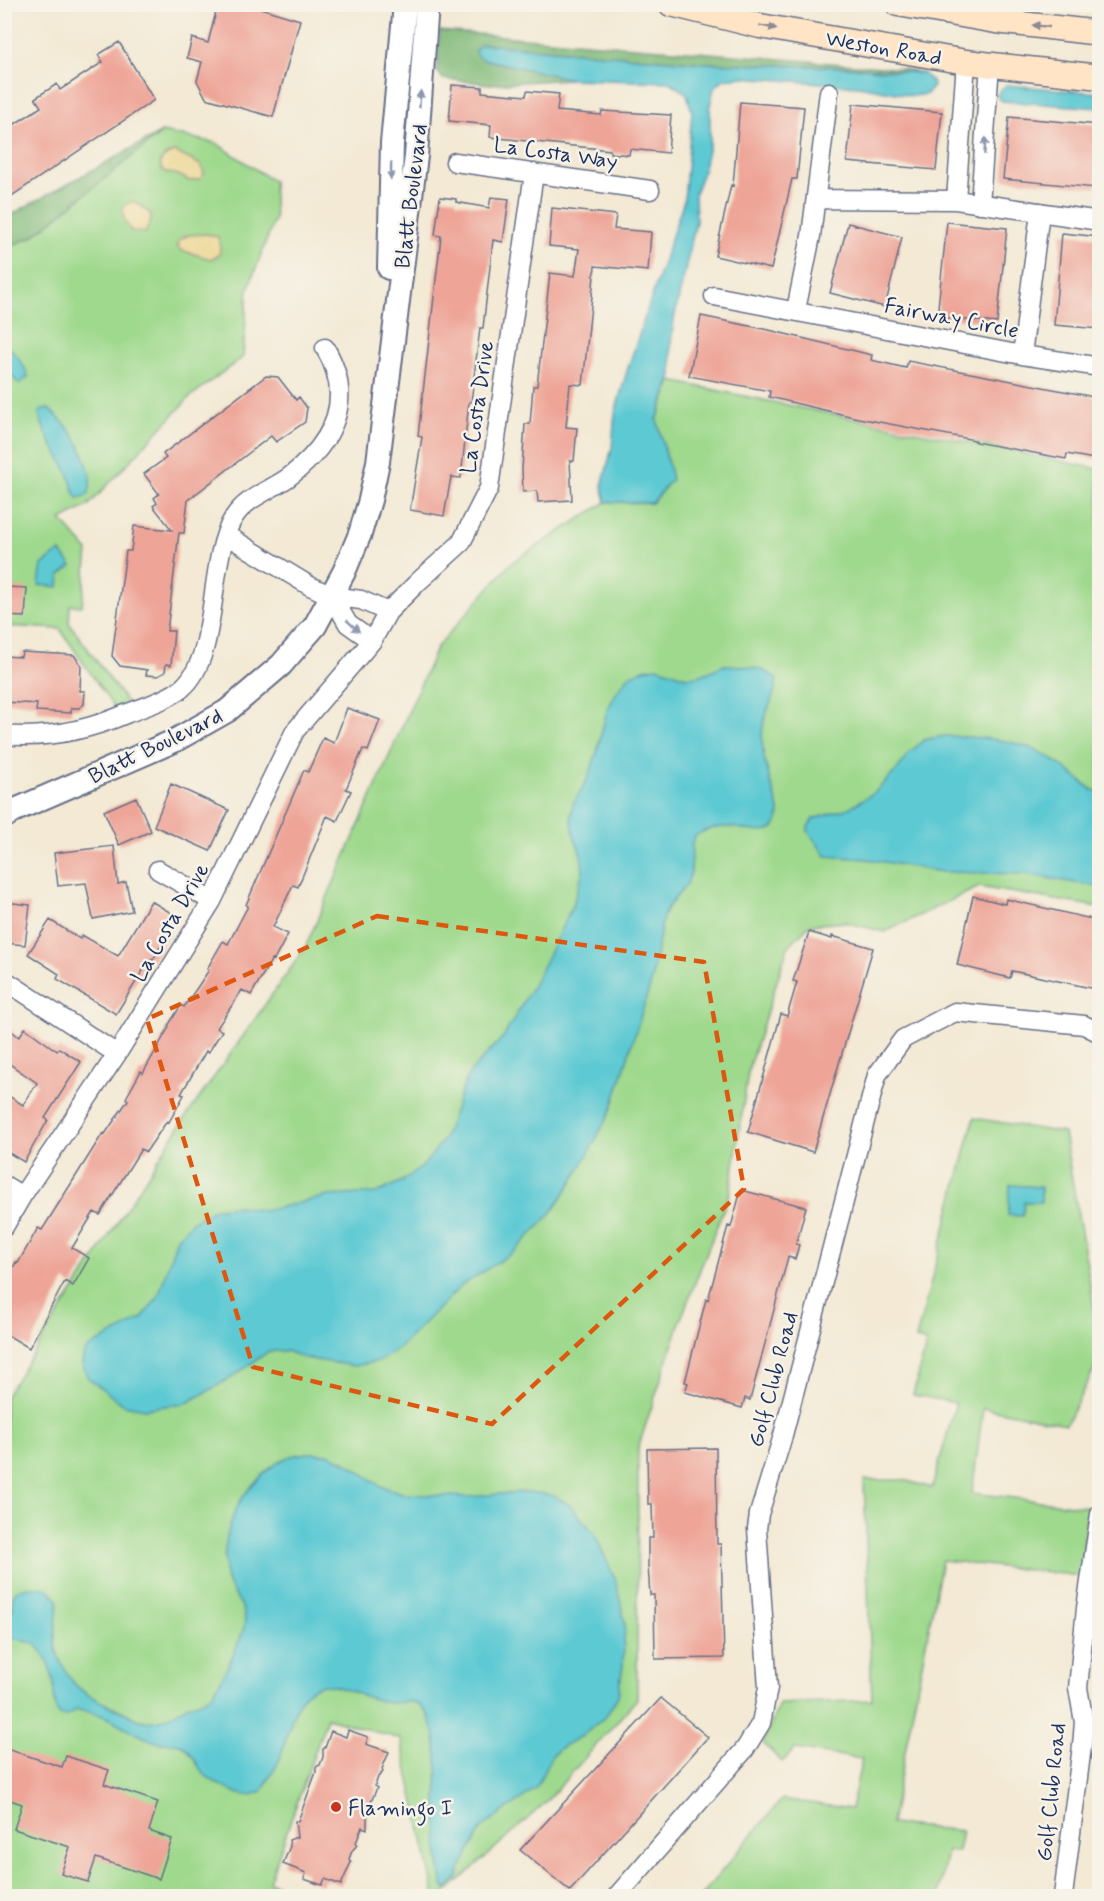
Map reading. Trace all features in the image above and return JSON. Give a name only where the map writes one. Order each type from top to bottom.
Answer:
[{"type":"main road","name":"Weston Road","points":[[670,4],[760,26],[978,63],[1100,76]]},
{"type":"main road","name":"Weston Road","points":[[898,4],[996,21],[1100,33]]},
{"type":"street","name":"Blatt Boulevard","points":[[386,386],[392,143],[405,4]]},
{"type":"street","name":"Blatt Boulevard","points":[[4,817],[174,741],[227,711],[281,665],[315,627],[332,596],[360,534],[378,462],[416,156],[428,4]]},
{"type":"street","points":[[956,200],[978,63]]},
{"type":"street","points":[[978,63],[980,204]]},
{"type":"street","points":[[796,310],[811,236],[829,92]]},
{"type":"street","name":"La Costa Way","points":[[455,162],[650,190]]},
{"type":"street","name":"La Costa Drive","points":[[4,1227],[22,1196],[117,1054],[212,901],[295,731],[372,641],[388,612],[418,581],[461,543],[489,488],[534,174]]},
{"type":"street","points":[[816,199],[956,200],[1100,221]]},
{"type":"street","points":[[1022,355],[1040,212]]},
{"type":"street","name":"Fairway Circle","points":[[714,296],[1022,355],[1100,367]]},
{"type":"street","points":[[4,735],[66,734],[92,727],[179,690],[191,680],[202,654],[219,562],[234,516],[259,494],[287,478],[306,462],[328,434],[339,404],[340,386],[335,365],[325,348]]},
{"type":"street","points":[[226,535],[310,586],[332,596],[362,600],[388,612]]},
{"type":"street","points":[[332,596],[348,624],[372,641]]},
{"type":"street","points":[[158,870],[212,901]]},
{"type":"street","points":[[6,981],[117,1054]]},
{"type":"street","name":"Golf Club Road","points":[[617,1896],[745,1749],[761,1723],[768,1688],[757,1529],[759,1514],[782,1439],[877,1075],[903,1040],[955,1012],[1084,1025],[1100,1033]]},
{"type":"street","points":[[4,1185],[22,1196]]},
{"type":"street","name":"Golf Club Road","points":[[1063,1896],[1084,1722],[1078,1688],[1086,1608],[1100,1514]]},
{"type":"highlighted area","points":[[377,916],[704,962],[744,1189],[492,1424],[253,1367],[147,1019]]},
{"type":"green space","points":[[440,31],[905,69],[922,73],[843,67],[703,63],[482,44],[482,59],[571,79],[490,84],[443,79],[437,71]]},
{"type":"green space","points":[[162,132],[216,143],[273,181],[275,218],[248,289],[243,357],[191,396],[88,506],[61,520],[88,551],[82,606],[70,605],[69,623],[133,711],[120,716],[60,629],[5,626],[4,248],[32,237]]},
{"type":"green space","points":[[162,132],[32,237],[5,248],[5,218]]},
{"type":"green space","points":[[671,381],[1099,469],[1099,907],[979,887],[885,932],[845,922],[809,925],[788,947],[749,1067],[730,1192],[681,1319],[638,1448],[637,1699],[545,1803],[442,1896],[435,1896],[401,1739],[327,1718],[269,1882],[289,1889],[287,1896],[5,1896],[5,1397],[181,1124],[305,948],[437,647],[511,563],[606,502],[652,503],[671,479],[657,420]]},
{"type":"green space","points":[[974,1118],[1064,1133],[1099,1336],[1099,1360],[1066,1424],[983,1408],[972,1493],[1088,1507],[1080,1576],[942,1560],[891,1824],[962,1831],[958,1851],[947,1851],[938,1896],[701,1896],[782,1799],[851,1809],[862,1759],[795,1749],[782,1762],[763,1743],[779,1704],[872,1700],[864,1480],[904,1480],[932,1488],[956,1403],[913,1395],[927,1342],[916,1339]]},
{"type":"sand","points":[[175,152],[201,165],[204,173],[201,179],[189,181],[162,170],[160,162],[165,156]]},
{"type":"sand","points":[[134,201],[151,214],[151,221],[145,233],[131,231],[124,218],[125,204]]},
{"type":"sand","points":[[208,234],[218,237],[220,243],[220,254],[211,259],[178,248],[179,240],[188,235]]},
{"type":"water","points":[[482,44],[703,63],[843,67],[922,73],[932,81],[933,86],[927,94],[913,96],[858,86],[741,77],[724,79],[714,88],[710,106],[710,141],[703,172],[695,193],[696,222],[674,319],[671,344],[672,375],[657,420],[672,479],[652,503],[606,502],[602,486],[612,448],[615,413],[627,371],[684,200],[692,112],[687,94],[670,82],[571,79],[482,59],[476,55],[475,50]]},
{"type":"water","points":[[1007,85],[1099,93],[1099,108],[1002,101],[998,98],[998,94]]},
{"type":"water","points":[[4,342],[19,358],[27,372],[28,377],[19,384],[5,368]]},
{"type":"water","points":[[42,409],[49,409],[69,429],[78,443],[89,470],[88,495],[78,498],[76,495],[67,471],[44,429],[39,414]]},
{"type":"water","points":[[60,551],[72,566],[60,575],[59,587],[39,585],[42,565]]},
{"type":"water","points":[[724,665],[760,669],[777,680],[764,721],[762,743],[779,809],[778,820],[768,831],[723,827],[714,828],[695,836],[692,843],[691,872],[687,884],[668,907],[663,917],[651,983],[611,1111],[577,1174],[550,1215],[515,1251],[461,1286],[400,1347],[380,1361],[354,1366],[304,1358],[286,1351],[269,1351],[234,1376],[187,1403],[145,1409],[124,1405],[88,1378],[82,1364],[84,1353],[88,1348],[141,1319],[158,1297],[177,1238],[192,1222],[216,1208],[239,1206],[264,1211],[328,1196],[377,1193],[402,1181],[423,1166],[444,1139],[466,1079],[504,1036],[535,982],[573,905],[583,870],[571,817],[573,804],[588,778],[607,710],[618,690],[629,676],[644,669],[658,667],[686,677],[699,676]]},
{"type":"water","points":[[943,736],[983,738],[1023,745],[1047,756],[1091,789],[1099,792],[1099,887],[1025,874],[942,872],[867,859],[826,856],[808,831],[813,819],[849,808],[875,792],[897,770],[909,753],[924,740]]},
{"type":"water","points":[[1010,1185],[1041,1187],[1041,1202],[1024,1202],[1023,1216],[1008,1215]]},
{"type":"water","points":[[308,1453],[328,1454],[346,1462],[381,1486],[405,1494],[468,1497],[520,1492],[555,1496],[570,1505],[594,1533],[616,1581],[625,1623],[623,1665],[618,1696],[607,1715],[582,1736],[561,1747],[551,1757],[536,1788],[482,1828],[457,1879],[446,1889],[442,1880],[439,1856],[436,1743],[428,1714],[417,1703],[387,1702],[331,1685],[315,1687],[299,1702],[278,1763],[262,1791],[252,1795],[243,1795],[224,1787],[203,1773],[190,1752],[181,1744],[157,1742],[109,1719],[88,1712],[76,1710],[61,1716],[55,1707],[53,1678],[48,1662],[41,1651],[31,1643],[5,1635],[5,1621],[13,1609],[14,1594],[25,1588],[47,1589],[58,1600],[55,1640],[58,1656],[70,1678],[82,1691],[139,1720],[146,1721],[166,1718],[207,1698],[224,1674],[244,1625],[243,1609],[229,1585],[225,1568],[227,1540],[237,1506],[256,1482],[279,1462],[288,1457]]},
{"type":"building","points":[[218,4],[247,4],[300,20],[273,117],[206,98],[197,81],[202,62],[187,58],[192,38],[208,43]]},
{"type":"building","points":[[119,42],[154,100],[4,201],[4,131],[41,107],[35,98],[57,84],[60,90],[103,62],[98,55]]},
{"type":"building","points":[[452,85],[482,87],[482,92],[526,96],[527,91],[559,94],[557,111],[601,115],[602,111],[671,115],[668,153],[630,149],[629,155],[610,153],[610,150],[490,137],[491,125],[449,121]]},
{"type":"building","points":[[740,102],[804,107],[797,179],[792,179],[771,269],[715,256],[731,185],[733,186]]},
{"type":"building","points":[[853,104],[942,112],[936,170],[847,162]]},
{"type":"building","points":[[1009,117],[1100,125],[1096,188],[1003,179]]},
{"type":"building","points":[[440,197],[489,208],[491,197],[509,199],[503,242],[493,240],[483,328],[480,328],[471,402],[469,402],[461,478],[451,477],[444,516],[410,510],[422,437],[418,436],[441,236],[435,235]]},
{"type":"building","points":[[552,208],[616,215],[614,229],[651,232],[648,271],[595,266],[583,385],[570,384],[566,427],[577,428],[574,461],[570,461],[572,500],[538,502],[537,491],[523,492],[525,424],[530,424],[533,386],[537,386],[550,273],[575,276],[579,249],[549,246]]},
{"type":"building","points":[[947,222],[1007,228],[997,323],[937,317]]},
{"type":"building","points":[[848,223],[902,237],[885,307],[830,293]]},
{"type":"building","points":[[1062,233],[1100,237],[1100,329],[1054,325]]},
{"type":"building","points":[[701,316],[872,355],[871,360],[906,368],[908,361],[1100,398],[1100,460],[1067,454],[1066,459],[975,442],[975,440],[858,418],[769,397],[770,391],[689,376]]},
{"type":"building","points":[[266,376],[278,377],[296,400],[299,397],[307,408],[305,422],[276,442],[271,436],[188,500],[184,533],[179,533],[167,631],[174,631],[171,665],[166,664],[165,672],[158,676],[146,675],[147,670],[120,666],[112,656],[126,551],[131,551],[134,526],[172,530],[153,506],[157,503],[154,498],[159,494],[144,474],[166,458],[163,454]]},
{"type":"building","points":[[4,587],[27,588],[25,617],[4,616]]},
{"type":"building","points":[[22,652],[74,655],[81,665],[80,691],[85,691],[84,704],[79,708],[71,708],[71,713],[36,711],[37,704],[4,702],[4,656],[21,657]]},
{"type":"building","points":[[347,708],[380,720],[368,751],[363,749],[346,789],[351,791],[337,821],[327,816],[298,887],[293,885],[273,927],[288,934],[251,995],[242,990],[217,1028],[222,1031],[208,1053],[206,1051],[181,1094],[184,1095],[169,1122],[167,1121],[146,1152],[141,1149],[100,1215],[94,1212],[72,1248],[89,1258],[73,1286],[65,1281],[29,1348],[4,1333],[4,1286],[38,1228],[42,1230],[103,1133],[105,1134],[128,1100],[126,1098],[141,1071],[143,1073],[181,1005],[184,1007],[209,970],[207,969],[223,941],[228,944],[248,906],[246,905],[304,770],[308,772],[323,738],[334,743]]},
{"type":"building","points":[[171,784],[229,810],[210,851],[154,826]]},
{"type":"building","points":[[136,797],[151,831],[119,845],[104,811]]},
{"type":"building","points":[[114,846],[118,884],[126,882],[132,911],[93,919],[86,883],[58,886],[54,853]]},
{"type":"building","points":[[973,896],[1005,904],[1006,899],[1100,921],[1100,990],[1012,971],[1010,978],[957,965]]},
{"type":"building","points":[[151,901],[178,917],[153,960],[150,959],[116,1014],[57,979],[59,974],[28,954],[50,920],[80,939],[82,935],[118,956]]},
{"type":"building","points":[[4,902],[30,905],[25,945],[4,943]]},
{"type":"building","points":[[809,932],[873,948],[813,1152],[748,1132],[781,1014],[787,1016],[797,982],[793,981]]},
{"type":"building","points":[[4,1025],[19,1037],[25,1028],[57,1051],[59,1048],[81,1062],[45,1118],[48,1120],[24,1162],[4,1150],[4,1093],[23,1105],[37,1083],[4,1060]]},
{"type":"building","points":[[741,1190],[806,1207],[796,1244],[799,1245],[795,1259],[788,1257],[750,1400],[745,1398],[742,1408],[685,1392],[688,1383],[685,1382],[706,1299],[708,1300],[728,1226],[731,1227]]},
{"type":"building","points":[[716,1448],[717,1544],[721,1544],[724,1658],[655,1659],[654,1595],[650,1595],[648,1566],[648,1538],[653,1538],[652,1504],[648,1504],[647,1449]]},
{"type":"building","points":[[661,1698],[708,1737],[570,1891],[520,1850]]},
{"type":"building","name":"Flamingo I","points":[[348,1730],[368,1737],[366,1744],[389,1752],[367,1811],[367,1829],[362,1827],[341,1885],[325,1879],[322,1885],[304,1879],[306,1873],[283,1864],[290,1846],[289,1840],[297,1837],[295,1821],[298,1821],[331,1731],[346,1737]]},
{"type":"building","points":[[4,1748],[62,1767],[66,1756],[109,1770],[104,1784],[158,1802],[149,1831],[172,1839],[159,1879],[96,1858],[88,1882],[61,1874],[70,1847],[14,1829],[22,1804],[4,1798]]},
{"type":"place","name":"Flamingo I","points":[[336,1807]]}]
